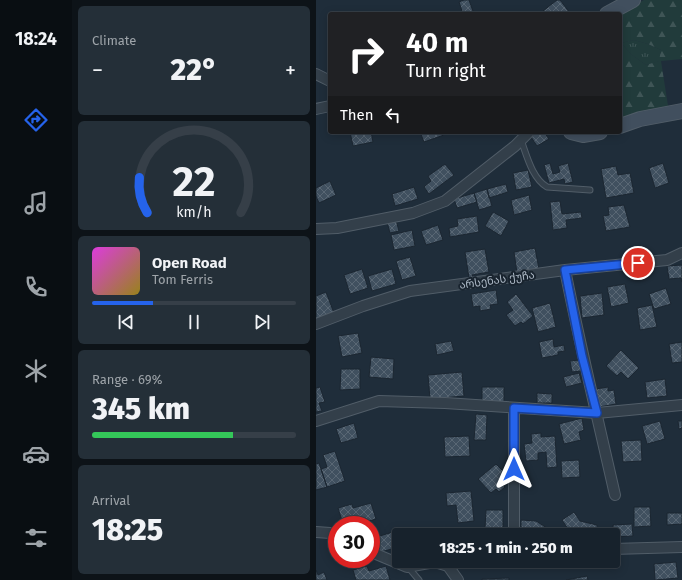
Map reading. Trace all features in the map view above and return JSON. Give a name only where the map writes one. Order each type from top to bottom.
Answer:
[{"type":"main road","points":[[611,12],[632,0]]},
{"type":"main road","points":[[622,125],[682,111]]},
{"type":"street","points":[[316,74],[328,81]]},
{"type":"street","points":[[316,109],[328,106]]},
{"type":"street","points":[[316,229],[337,228],[413,213],[446,201],[527,134]]},
{"type":"street","name":"არსენას ქუჩა","points":[[316,324],[363,306],[410,291],[565,270],[667,260],[682,253]]},
{"type":"street","points":[[565,270],[582,356],[597,413],[614,495]]},
{"type":"street","points":[[316,421],[379,401],[445,403],[597,413],[682,405]]},
{"type":"street","points":[[514,408],[514,528]]},
{"type":"street","points":[[316,532],[328,533]]},
{"type":"street","points":[[620,549],[682,547]]},
{"type":"street","points":[[380,556],[392,561]]},
{"type":"street","points":[[449,568],[458,580]]},
{"type":"lane","points":[[521,140],[536,176],[541,184],[547,186],[590,190]]},
{"type":"lane","points":[[408,568],[419,580]]},
{"type":"green space","points":[[644,0],[682,0],[682,59],[661,61],[668,106],[631,114],[622,118],[622,44],[632,55],[646,65],[659,61],[661,50],[634,40],[622,43],[622,13]]},
{"type":"green space","points":[[634,40],[661,50],[660,61],[646,65],[632,55],[622,43]]},
{"type":"building","points":[[469,0],[473,12],[462,12],[459,2]]},
{"type":"building","points":[[557,0],[560,0],[569,12],[544,12],[543,11]]},
{"type":"building","points":[[350,134],[371,134],[373,142],[353,146]]},
{"type":"building","points":[[421,134],[444,134],[444,135],[424,142]]},
{"type":"building","points":[[535,134],[545,134],[549,139],[537,146],[531,137]]},
{"type":"building","points":[[550,163],[553,174],[560,172],[558,166],[568,163],[573,182],[565,184],[564,179],[549,183],[544,165]]},
{"type":"building","points":[[663,163],[669,183],[655,188],[649,168]]},
{"type":"building","points":[[445,164],[454,175],[429,194],[424,187],[431,181],[428,176]]},
{"type":"building","points":[[616,166],[618,175],[630,173],[634,193],[606,198],[601,169]]},
{"type":"building","points":[[528,170],[532,187],[516,190],[513,173]]},
{"type":"building","points":[[330,181],[336,195],[319,203],[316,196],[316,188]]},
{"type":"building","points":[[506,184],[508,192],[489,198],[487,189]]},
{"type":"building","points":[[414,187],[418,199],[395,206],[392,194]]},
{"type":"building","points":[[487,189],[492,206],[479,210],[474,193]]},
{"type":"building","points":[[474,193],[477,202],[457,208],[454,199]]},
{"type":"building","points":[[529,195],[532,210],[514,215],[511,200]]},
{"type":"building","points":[[560,201],[562,214],[581,212],[582,218],[566,220],[567,228],[553,230],[550,202]]},
{"type":"building","points":[[624,205],[630,227],[606,231],[603,216],[609,215],[608,207]]},
{"type":"building","points":[[493,212],[509,221],[501,236],[485,226]]},
{"type":"building","points":[[477,216],[479,232],[450,237],[449,228],[458,226],[457,219]]},
{"type":"building","points":[[396,220],[399,231],[390,233],[387,222]]},
{"type":"building","points":[[438,225],[443,240],[426,245],[421,231]]},
{"type":"building","points":[[412,230],[415,246],[394,250],[391,235]]},
{"type":"building","points":[[535,248],[539,269],[517,273],[514,252]]},
{"type":"building","points":[[485,249],[489,272],[472,275],[473,278],[469,278],[465,252]]},
{"type":"building","points":[[410,257],[416,276],[402,280],[396,261]]},
{"type":"building","points":[[682,265],[682,282],[681,278],[669,279],[667,266]]},
{"type":"building","points":[[362,269],[368,288],[350,294],[344,275]]},
{"type":"building","points":[[392,269],[396,284],[372,291],[368,276]]},
{"type":"building","points":[[625,284],[629,303],[611,307],[607,287]]},
{"type":"building","points":[[666,288],[671,304],[654,309],[649,294]]},
{"type":"building","points":[[496,290],[498,304],[490,305],[491,309],[480,311],[480,306],[473,307],[471,294]]},
{"type":"building","points":[[326,292],[334,313],[316,319],[316,296]]},
{"type":"building","points":[[602,293],[604,315],[582,318],[580,296]]},
{"type":"building","points":[[516,294],[533,316],[523,324],[521,322],[515,326],[506,315],[513,310],[507,302]]},
{"type":"building","points":[[550,303],[556,327],[538,332],[532,308]]},
{"type":"building","points":[[652,305],[657,327],[640,330],[637,308]]},
{"type":"building","points":[[358,333],[362,353],[342,357],[338,336]]},
{"type":"building","points":[[553,339],[554,347],[564,345],[565,351],[558,352],[558,355],[542,358],[539,342]]},
{"type":"building","points":[[451,341],[454,351],[437,355],[435,344]]},
{"type":"building","points":[[682,342],[682,362],[672,363],[669,344]]},
{"type":"building","points":[[621,350],[639,368],[628,379],[621,372],[617,376],[606,366]]},
{"type":"building","points":[[371,357],[394,359],[393,379],[369,377]]},
{"type":"building","points":[[579,360],[581,371],[572,372],[570,361]]},
{"type":"building","points":[[341,369],[360,369],[360,389],[340,390]]},
{"type":"building","points":[[462,372],[464,396],[430,399],[428,375]]},
{"type":"building","points":[[579,373],[582,383],[566,387],[563,377]]},
{"type":"building","points":[[665,379],[667,396],[647,398],[645,382]]},
{"type":"building","points":[[320,387],[325,402],[319,403],[322,411],[316,412],[316,388]]},
{"type":"building","points":[[482,387],[504,387],[504,403],[482,403]]},
{"type":"building","points":[[608,387],[608,391],[614,390],[616,404],[599,407],[596,389]]},
{"type":"building","points":[[537,393],[552,394],[552,403],[537,403]]},
{"type":"building","points":[[476,414],[487,415],[486,440],[474,440]]},
{"type":"building","points":[[582,418],[584,430],[579,432],[581,440],[564,444],[559,424]]},
{"type":"building","points":[[660,421],[665,439],[647,444],[642,426]]},
{"type":"building","points":[[678,421],[682,421],[682,428],[679,429]]},
{"type":"building","points":[[354,423],[358,438],[341,443],[336,429]]},
{"type":"building","points":[[541,433],[541,437],[555,436],[557,467],[547,468],[546,452],[538,453],[538,460],[526,461],[524,444],[532,443],[531,434]]},
{"type":"building","points":[[469,436],[470,456],[445,457],[444,437]]},
{"type":"building","points":[[641,440],[642,461],[623,462],[621,441]]},
{"type":"building","points":[[335,451],[345,481],[327,487],[321,469],[327,467],[323,455]]},
{"type":"building","points":[[579,460],[580,477],[562,478],[561,461]]},
{"type":"building","points":[[319,463],[327,487],[316,490],[316,464]]},
{"type":"building","points":[[496,464],[507,475],[500,482],[505,487],[499,492],[496,489],[491,493],[478,479]]},
{"type":"building","points":[[471,491],[474,521],[458,523],[456,505],[447,506],[446,493]]},
{"type":"building","points":[[371,503],[375,516],[340,516],[338,508],[352,504],[353,508]]},
{"type":"building","points":[[634,507],[650,507],[651,526],[634,527]]},
{"type":"building","points":[[486,510],[503,510],[503,528],[485,528]]},
{"type":"building","points":[[574,512],[580,521],[597,525],[597,528],[567,528],[562,520]]},
{"type":"building","points":[[667,513],[682,513],[682,524],[667,525]]},
{"type":"building","points":[[521,520],[536,521],[547,528],[521,528]]},
{"type":"building","points":[[632,524],[633,536],[620,537],[620,528],[613,528],[613,525]]},
{"type":"building","points":[[392,532],[392,549],[380,552],[380,536]]},
{"type":"building","points":[[676,562],[678,578],[655,580],[654,564]]},
{"type":"building","points":[[386,566],[390,580],[356,580],[353,570],[368,568],[369,571]]},
{"type":"building","points":[[316,570],[318,575],[324,572],[327,580],[316,580]]},
{"type":"building","points":[[587,576],[588,580],[566,580]]},
{"type":"building","points":[[509,578],[509,580],[482,580],[482,579]]},
{"type":"route","points":[[514,469],[514,408],[597,413],[582,356],[565,270],[638,263]]}]
